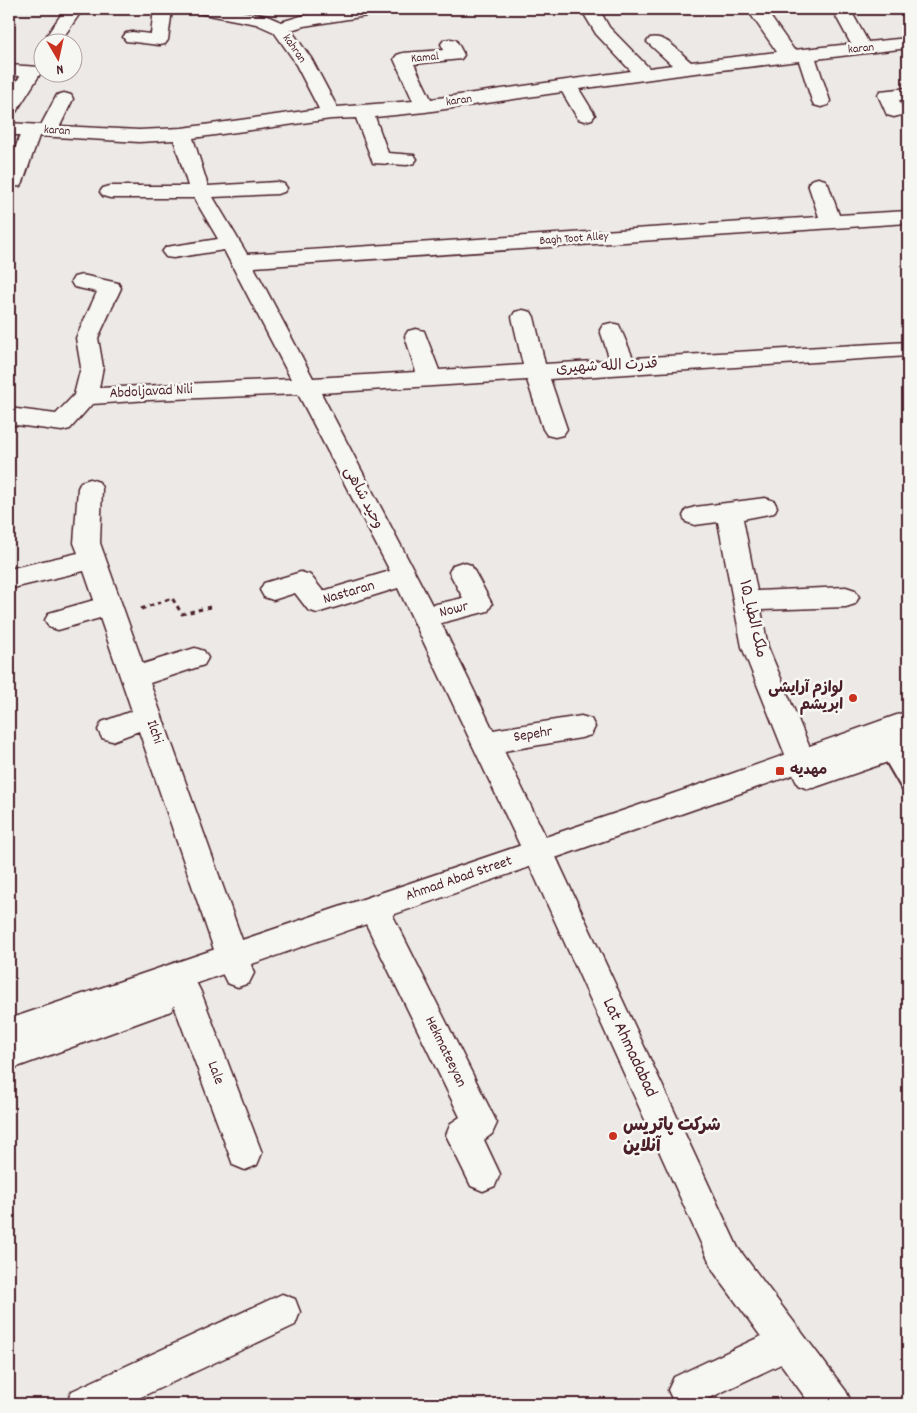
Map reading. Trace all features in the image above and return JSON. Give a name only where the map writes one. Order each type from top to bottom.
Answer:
[{"type":"street","points":[[58,32],[74,9]]},
{"type":"street","points":[[132,37],[159,40],[163,9]]},
{"type":"street","name":"kahran","points":[[204,9],[245,12],[280,28],[302,58],[331,113]]},
{"type":"street","points":[[280,28],[310,20],[379,9]]},
{"type":"street","points":[[590,9],[602,30],[646,75]]},
{"type":"street","points":[[756,9],[797,56],[821,101]]},
{"type":"street","points":[[841,9],[863,49]]},
{"type":"street","points":[[656,42],[687,68]]},
{"type":"street","name":"karan","points":[[9,129],[139,136],[182,134],[331,113],[425,106],[687,68],[908,43]]},
{"type":"street","name":"Kamal","points":[[425,106],[403,60],[455,55],[450,44]]},
{"type":"street","points":[[9,108],[33,71],[10,70]]},
{"type":"street","points":[[568,86],[585,115]]},
{"type":"street","points":[[894,111],[887,95],[908,94]]},
{"type":"street","points":[[13,182],[40,131],[64,98]]},
{"type":"street","points":[[364,112],[380,158],[406,159]]},
{"type":"street","name":"وحید شاهی","points":[[182,134],[200,192],[235,252],[405,576],[541,857]]},
{"type":"street","points":[[818,184],[831,222]]},
{"type":"street","points":[[110,192],[200,192],[277,188]]},
{"type":"street","name":"Bagh Toot Alley","points":[[173,252],[235,252],[908,217]]},
{"type":"street","points":[[9,416],[62,423],[85,396],[92,367],[88,338],[110,288],[82,282]]},
{"type":"street","points":[[523,317],[536,372],[555,429]]},
{"type":"street","points":[[611,330],[624,366]]},
{"type":"street","points":[[416,336],[430,378]]},
{"type":"street","name":"قدرت الله شهیری","points":[[306,386],[908,349]]},
{"type":"street","name":"Abdoljavad Nili","points":[[85,396],[306,386]]},
{"type":"street","name":"Ilchi","points":[[90,488],[87,542],[236,965]]},
{"type":"street","points":[[695,516],[764,507]]},
{"type":"street","name":"۱۵_ملک الطبا","points":[[729,513],[755,647],[804,769]]},
{"type":"street","points":[[9,579],[93,559]]},
{"type":"street","name":"Nowr","points":[[424,617],[478,604],[462,572]]},
{"type":"street","name":"Nastaran","points":[[273,590],[301,582],[317,603],[405,576]]},
{"type":"street","points":[[746,601],[846,597]]},
{"type":"street","points":[[58,620],[112,612]]},
{"type":"street","points":[[135,677],[196,658]]},
{"type":"street","points":[[112,730],[149,716]]},
{"type":"street","name":"Ahmad Abad Street","points":[[804,769],[908,722]]},
{"type":"street","name":"Sepehr","points":[[485,743],[581,727]]},
{"type":"street","name":"Ahmad Abad Street","points":[[9,1055],[185,992],[236,965],[541,857],[804,769],[898,747]]},
{"type":"street","name":"Ahmad Abad Street","points":[[9,1034],[236,965],[381,924],[541,857]]},
{"type":"street","name":"Lat Ahmadabad","points":[[541,857],[726,1260],[833,1404]]},
{"type":"street","name":"Hekmateeyan","points":[[381,924],[480,1123],[464,1135],[483,1174]]},
{"type":"street","name":"Lale","points":[[185,992],[245,1153]]},
{"type":"street","points":[[99,1402],[282,1312]]},
{"type":"street","points":[[687,1390],[786,1342]]},
{"type":"lane","points":[[898,747],[908,784]]},
{"type":"path","points":[[112,612],[172,598],[182,614],[210,607]]},
{"type":"place","name":"لوازم آرایشی ابریشم","points":[[853,698]]},
{"type":"place","name":"مهدیه","points":[[780,771]]},
{"type":"place","name":"شرکت پاتریس آنلاین","points":[[613,1136]]}]
